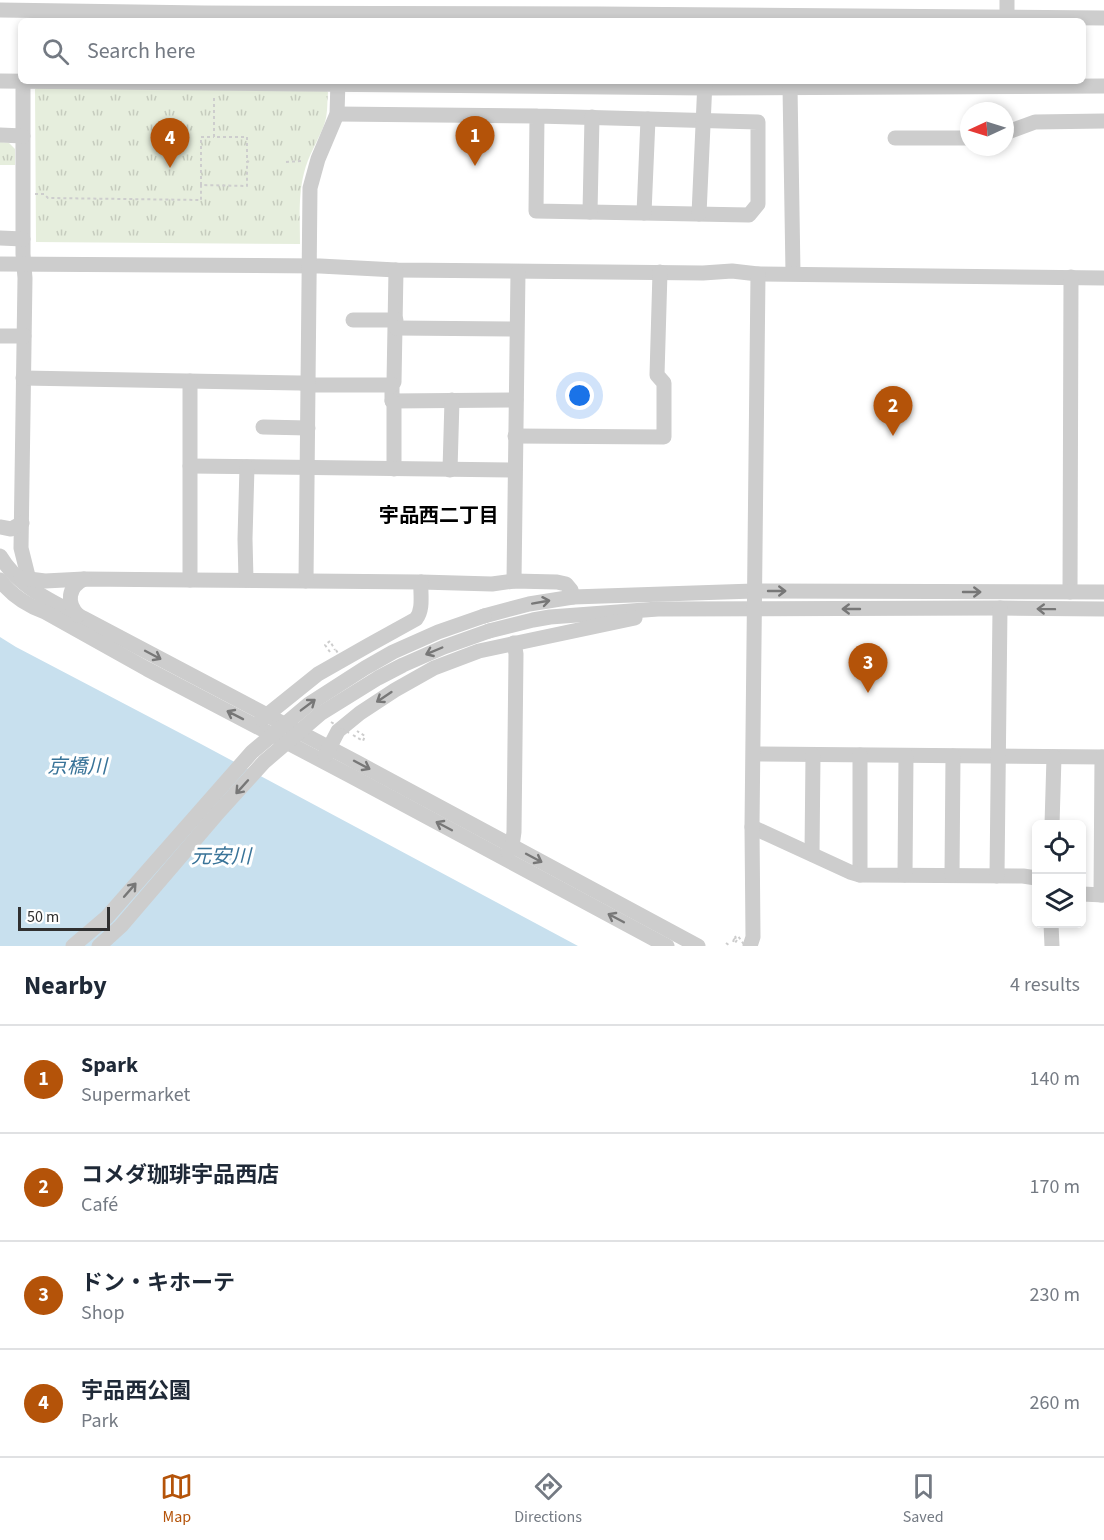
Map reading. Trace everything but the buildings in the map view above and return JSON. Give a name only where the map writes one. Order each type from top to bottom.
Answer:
[{"type":"street","points":[[1007,0],[1007,18]]},
{"type":"street","points":[[0,10],[24,16],[192,6],[338,17],[599,7],[706,18]]},
{"type":"street","points":[[1086,18],[1104,18]]},
{"type":"street","points":[[0,81],[18,81]]},
{"type":"street","points":[[23,84],[22,523],[20,557],[14,563],[11,573],[14,596],[28,606],[45,612],[147,669],[261,720]]},
{"type":"street","points":[[306,581],[309,203],[311,180],[337,114],[338,84]]},
{"type":"street","points":[[699,214],[705,84],[790,87],[953,84]]},
{"type":"street","points":[[1039,84],[1104,86]]},
{"type":"street","points":[[790,87],[793,273]]},
{"type":"street","points":[[337,114],[537,116],[592,117],[758,122],[758,204],[749,215],[536,211],[537,116]]},
{"type":"street","points":[[590,212],[592,117]]},
{"type":"street","points":[[644,213],[648,119]]},
{"type":"street","points":[[1014,130],[1035,122],[1104,121]]},
{"type":"street","points":[[0,135],[23,135]]},
{"type":"street","points":[[895,138],[960,138]]},
{"type":"street","points":[[0,238],[23,239]]},
{"type":"street","points":[[0,264],[518,272],[703,273],[732,271],[758,274],[1104,278]]},
{"type":"street","points":[[937,275],[949,265],[1104,268]]},
{"type":"street","points":[[394,469],[392,385],[394,382],[396,270]]},
{"type":"street","points":[[509,581],[515,470],[518,272]]},
{"type":"street","points":[[515,436],[664,437],[664,383],[657,375],[660,272]]},
{"type":"street","points":[[740,941],[753,938],[752,827],[758,274]]},
{"type":"street","points":[[1071,278],[1071,592]]},
{"type":"street","points":[[353,320],[516,329]]},
{"type":"street","points":[[0,336],[24,336]]},
{"type":"street","points":[[23,378],[392,385]]},
{"type":"street","points":[[190,381],[190,579]]},
{"type":"street","points":[[450,470],[452,400]]},
{"type":"street","points":[[392,401],[516,400]]},
{"type":"street","points":[[263,428],[308,428]]},
{"type":"street","points":[[190,466],[515,470]]},
{"type":"street","points":[[246,580],[247,467]]},
{"type":"street","points":[[0,527],[11,529],[22,523]]},
{"type":"street","points":[[11,573],[25,567],[21,548]]},
{"type":"street","points":[[11,573],[56,579],[492,584],[509,581],[562,582],[571,590],[573,597]]},
{"type":"street","points":[[11,573],[51,600],[261,720],[508,852],[698,946]]},
{"type":"street","points":[[11,573],[47,607],[101,636],[147,669]]},
{"type":"street","points":[[83,618],[72,609],[70,595],[77,582],[84,579]]},
{"type":"street","points":[[261,720],[318,674],[416,619],[420,615],[420,582]]},
{"type":"street","points":[[99,946],[121,926],[264,762],[320,714],[378,678],[444,647],[486,623],[529,604],[573,597],[754,591],[1104,592]]},
{"type":"street","points":[[997,876],[1000,608]]},
{"type":"street","points":[[326,754],[338,731],[360,713],[434,668],[479,651],[632,619],[658,609]]},
{"type":"street","points":[[74,946],[107,917],[252,752],[309,704],[393,652],[438,632],[486,623],[658,609],[1104,609]]},
{"type":"street","points":[[508,852],[514,831],[516,654],[514,643]]},
{"type":"street","points":[[754,754],[1103,757],[1102,895],[1086,894]]},
{"type":"street","points":[[812,854],[813,755]]},
{"type":"street","points":[[860,755],[860,875]]},
{"type":"street","points":[[905,875],[906,756]]},
{"type":"street","points":[[951,875],[953,756]]},
{"type":"street","points":[[1052,820],[1054,757]]},
{"type":"street","points":[[752,827],[860,875],[1032,877]]},
{"type":"street","points":[[508,852],[667,946]]},
{"type":"street","points":[[1052,928],[1052,946]]},
{"type":"path","points":[[204,84],[205,91],[214,91],[214,137]]},
{"type":"path","points":[[34,194],[44,194],[48,198],[201,200],[201,185],[201,137],[247,137],[247,186],[201,185]]},
{"type":"path","points":[[286,162],[302,162]]},
{"type":"path","points":[[333,657],[325,645],[330,641],[345,666]]},
{"type":"path","points":[[328,720],[363,741],[365,736],[352,729]]},
{"type":"path","points":[[726,943],[730,946]]},
{"type":"green space","points":[[39,86],[323,88],[328,92],[326,117],[302,182],[300,244],[36,242],[35,89]]},
{"type":"green space","points":[[0,142],[9,143],[15,149],[15,165],[0,165]]},
{"type":"water","name":"元安川","points":[[0,637],[16,647],[578,946],[0,946]]},
{"type":"place","name":"Spark","points":[[475,166]]},
{"type":"place","name":"宇品西公園","points":[[170,168]]},
{"type":"place","name":"コメダ珈琲宇品西店","points":[[893,436]]},
{"type":"place","name":"ドン・キホーテ","points":[[868,693]]},
{"type":"district","name":"宇品西二丁目","points":[[439,516]]},
{"type":"water label","name":"京橋川","points":[[77,767]]}]
